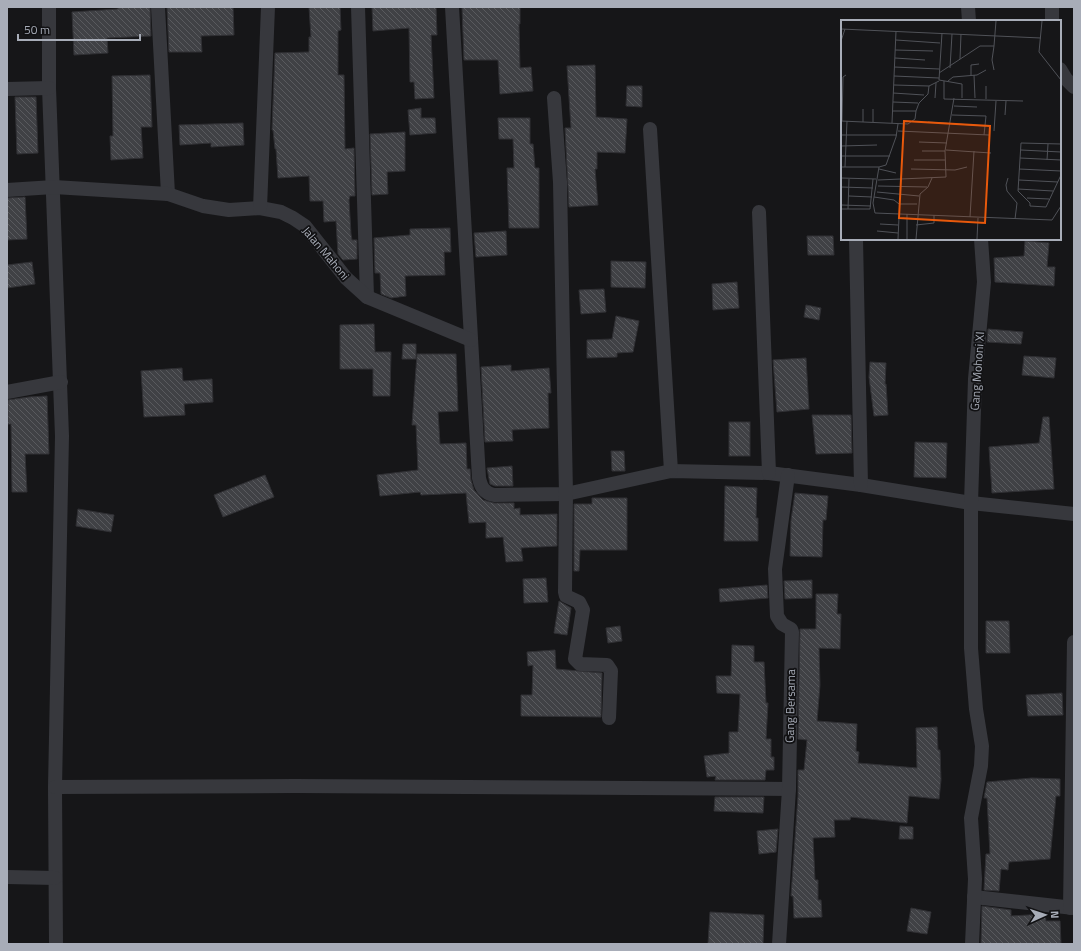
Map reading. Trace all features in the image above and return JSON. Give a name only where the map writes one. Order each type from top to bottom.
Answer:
[{"type":"street","points":[[49,7],[49,88],[54,187],[62,436],[55,787],[56,944]]},
{"type":"street","points":[[158,7],[168,194]]},
{"type":"street","points":[[260,208],[268,7]]},
{"type":"street","points":[[358,7],[367,298]]},
{"type":"street","points":[[452,7],[471,340],[481,486],[484,491],[494,495],[566,494],[670,471],[769,473],[971,502],[1074,514]]},
{"type":"street","points":[[968,7],[969,20]]},
{"type":"street","points":[[1052,7],[1052,20]]},
{"type":"street","points":[[1061,71],[1066,79],[1074,87]]},
{"type":"street","points":[[7,89],[49,88]]},
{"type":"street","points":[[554,98],[560,182],[566,494],[564,592],[566,596],[579,602],[583,610],[575,656],[577,662],[580,664],[607,665],[610,667],[612,680],[609,718]]},
{"type":"street","points":[[650,129],[670,471]]},
{"type":"street","name":"Jalan Mahoni","points":[[7,190],[54,187],[168,194],[203,206],[229,210],[260,208],[281,212],[305,226],[346,278],[367,298],[471,340]]},
{"type":"street","points":[[759,212],[769,473]]},
{"type":"street","points":[[856,240],[861,485]]},
{"type":"street","name":"Gang Mohoni XI","points":[[972,944],[974,897],[971,818],[981,766],[982,746],[976,709],[971,648],[971,502],[975,379],[984,282],[981,240]]},
{"type":"street","points":[[7,392],[61,382]]},
{"type":"street","name":"Gang Bersama","points":[[778,944],[789,788],[792,632],[782,624],[777,616],[775,569],[788,475]]},
{"type":"street","points":[[974,897],[1072,908],[1074,642]]},
{"type":"street","points":[[55,787],[295,786],[789,788]]},
{"type":"street","points":[[7,877],[55,878]]},
{"type":"building","points":[[118,7],[150,7],[151,36],[107,38],[108,53],[74,55],[72,12],[118,9]]},
{"type":"building","points":[[167,7],[233,7],[234,35],[201,36],[202,52],[169,52]]},
{"type":"building","points":[[309,7],[340,7],[341,30],[338,31],[338,75],[344,75],[345,149],[354,148],[355,196],[350,196],[349,200],[351,234],[352,240],[357,240],[357,259],[343,260],[338,254],[336,221],[324,222],[323,201],[310,201],[309,176],[278,178],[276,149],[272,130],[275,53],[309,52],[309,37],[311,37]]},
{"type":"building","points":[[372,7],[436,7],[437,35],[431,35],[434,98],[415,99],[414,82],[410,82],[409,28],[373,31]]},
{"type":"building","points":[[462,7],[520,7],[520,68],[531,67],[533,91],[500,94],[498,60],[464,60]]},
{"type":"building","points":[[595,65],[596,117],[627,119],[625,153],[597,152],[597,169],[595,169],[598,205],[569,207],[565,128],[571,128],[567,66]]},
{"type":"building","points":[[150,75],[152,127],[141,127],[143,158],[111,160],[110,136],[113,136],[112,76]]},
{"type":"building","points":[[627,86],[642,86],[642,107],[626,106]]},
{"type":"building","points":[[15,97],[36,97],[38,153],[17,154]]},
{"type":"building","points":[[421,108],[421,118],[435,118],[436,133],[410,135],[408,110]]},
{"type":"building","points":[[498,118],[530,118],[530,144],[533,144],[535,168],[539,168],[539,228],[509,228],[507,168],[514,168],[513,139],[499,139]]},
{"type":"building","points":[[243,123],[244,145],[211,147],[211,143],[180,145],[179,125]]},
{"type":"building","points":[[405,132],[405,171],[387,172],[388,194],[372,195],[370,134]]},
{"type":"building","points":[[25,197],[27,239],[7,240],[7,198]]},
{"type":"building","points":[[450,228],[451,252],[444,252],[445,275],[405,276],[406,296],[391,298],[381,294],[380,273],[375,273],[374,238],[410,235],[410,229]]},
{"type":"building","points":[[506,231],[507,255],[476,257],[474,233]]},
{"type":"building","points":[[807,236],[833,236],[834,255],[808,255]]},
{"type":"building","points":[[1025,241],[1049,243],[1047,267],[1055,267],[1054,286],[995,282],[994,258],[1024,256]]},
{"type":"building","points":[[611,261],[646,262],[645,288],[611,287]]},
{"type":"building","points":[[32,262],[35,284],[7,288],[7,265]]},
{"type":"building","points":[[737,282],[739,308],[713,310],[712,284]]},
{"type":"building","points":[[604,289],[606,312],[581,314],[579,290]]},
{"type":"building","points":[[806,305],[821,308],[819,320],[804,317]]},
{"type":"building","points":[[616,316],[639,321],[633,352],[617,353],[617,357],[587,358],[587,340],[612,339]]},
{"type":"building","points":[[374,324],[375,352],[391,352],[390,396],[373,396],[373,369],[340,369],[340,325]]},
{"type":"building","points":[[988,329],[1023,332],[1021,344],[987,342]]},
{"type":"building","points":[[403,344],[416,344],[416,359],[402,359]]},
{"type":"building","points":[[417,354],[456,354],[458,411],[438,412],[440,444],[466,443],[467,469],[470,469],[474,490],[483,500],[494,503],[514,503],[514,509],[520,508],[520,515],[557,514],[557,546],[521,548],[523,561],[506,562],[503,537],[486,538],[486,522],[469,523],[466,493],[421,495],[420,492],[380,496],[377,475],[418,470],[416,425],[412,425]]},
{"type":"building","points":[[1024,356],[1056,358],[1054,378],[1022,375]]},
{"type":"building","points":[[806,358],[809,409],[777,412],[773,360]]},
{"type":"building","points":[[870,362],[886,363],[885,384],[888,415],[874,416],[869,377]]},
{"type":"building","points":[[511,365],[511,371],[549,368],[551,393],[548,393],[549,428],[512,430],[513,441],[485,442],[481,367]]},
{"type":"building","points":[[182,368],[183,381],[212,379],[213,402],[184,404],[185,415],[144,417],[141,371]]},
{"type":"building","points":[[47,396],[49,454],[25,454],[27,492],[12,492],[11,424],[8,424],[8,400]]},
{"type":"building","points":[[812,415],[851,415],[852,453],[816,454]]},
{"type":"building","points":[[1043,417],[1049,417],[1054,489],[992,493],[989,447],[1039,443]]},
{"type":"building","points":[[729,422],[750,422],[750,456],[729,456]]},
{"type":"building","points":[[915,442],[947,443],[946,478],[914,477]]},
{"type":"building","points":[[611,451],[624,451],[625,471],[612,471]]},
{"type":"building","points":[[512,466],[513,486],[495,486],[490,484],[487,468]]},
{"type":"building","points":[[265,475],[274,497],[223,517],[214,495]]},
{"type":"building","points":[[725,486],[757,488],[756,518],[758,518],[758,541],[724,541]]},
{"type":"building","points":[[795,493],[828,496],[826,520],[823,520],[822,557],[790,556],[791,520]]},
{"type":"building","points":[[592,498],[627,498],[627,550],[580,550],[579,571],[574,571],[574,504],[592,504]]},
{"type":"building","points":[[78,509],[114,515],[111,532],[76,526]]},
{"type":"building","points":[[546,578],[548,602],[524,603],[523,579]]},
{"type":"building","points":[[812,580],[812,598],[785,599],[784,581]]},
{"type":"building","points":[[767,585],[768,598],[720,602],[719,589]]},
{"type":"building","points":[[816,594],[838,594],[837,614],[841,614],[840,649],[819,648],[820,685],[817,721],[857,724],[856,751],[859,752],[858,763],[917,768],[916,728],[937,727],[938,750],[940,750],[941,780],[939,799],[909,796],[907,823],[851,817],[850,820],[834,820],[835,837],[813,838],[815,880],[818,880],[818,900],[821,900],[822,917],[794,918],[793,896],[791,896],[798,796],[798,770],[804,770],[807,740],[798,739],[800,629],[816,629]]},
{"type":"building","points":[[559,601],[571,608],[567,635],[554,633]]},
{"type":"building","points":[[986,621],[1009,621],[1010,653],[986,653]]},
{"type":"building","points":[[620,626],[622,641],[608,643],[606,628]]},
{"type":"building","points":[[732,645],[754,646],[754,662],[764,662],[766,703],[768,703],[766,739],[771,739],[771,757],[774,757],[774,770],[766,770],[765,780],[715,780],[716,776],[707,777],[704,756],[729,753],[729,732],[738,732],[740,694],[717,693],[716,676],[731,676]]},
{"type":"building","points":[[555,650],[556,669],[602,673],[601,717],[521,716],[521,695],[532,695],[533,665],[528,666],[527,652]]},
{"type":"building","points":[[1062,693],[1063,715],[1028,716],[1026,695]]},
{"type":"building","points":[[1032,778],[1060,779],[1060,796],[1056,796],[1050,859],[1009,862],[1008,870],[1001,869],[999,891],[984,890],[986,854],[990,854],[987,798],[984,798],[987,782]]},
{"type":"building","points":[[715,797],[764,797],[763,813],[714,811]]},
{"type":"building","points":[[900,826],[913,827],[913,839],[899,839]]},
{"type":"building","points":[[778,829],[776,852],[759,854],[757,831]]},
{"type":"building","points":[[982,906],[1011,910],[1011,916],[1045,914],[1046,921],[1060,921],[1061,944],[981,944]]},
{"type":"building","points":[[911,908],[931,912],[927,934],[907,931]]},
{"type":"building","points":[[710,912],[764,915],[763,944],[708,944]]}]
